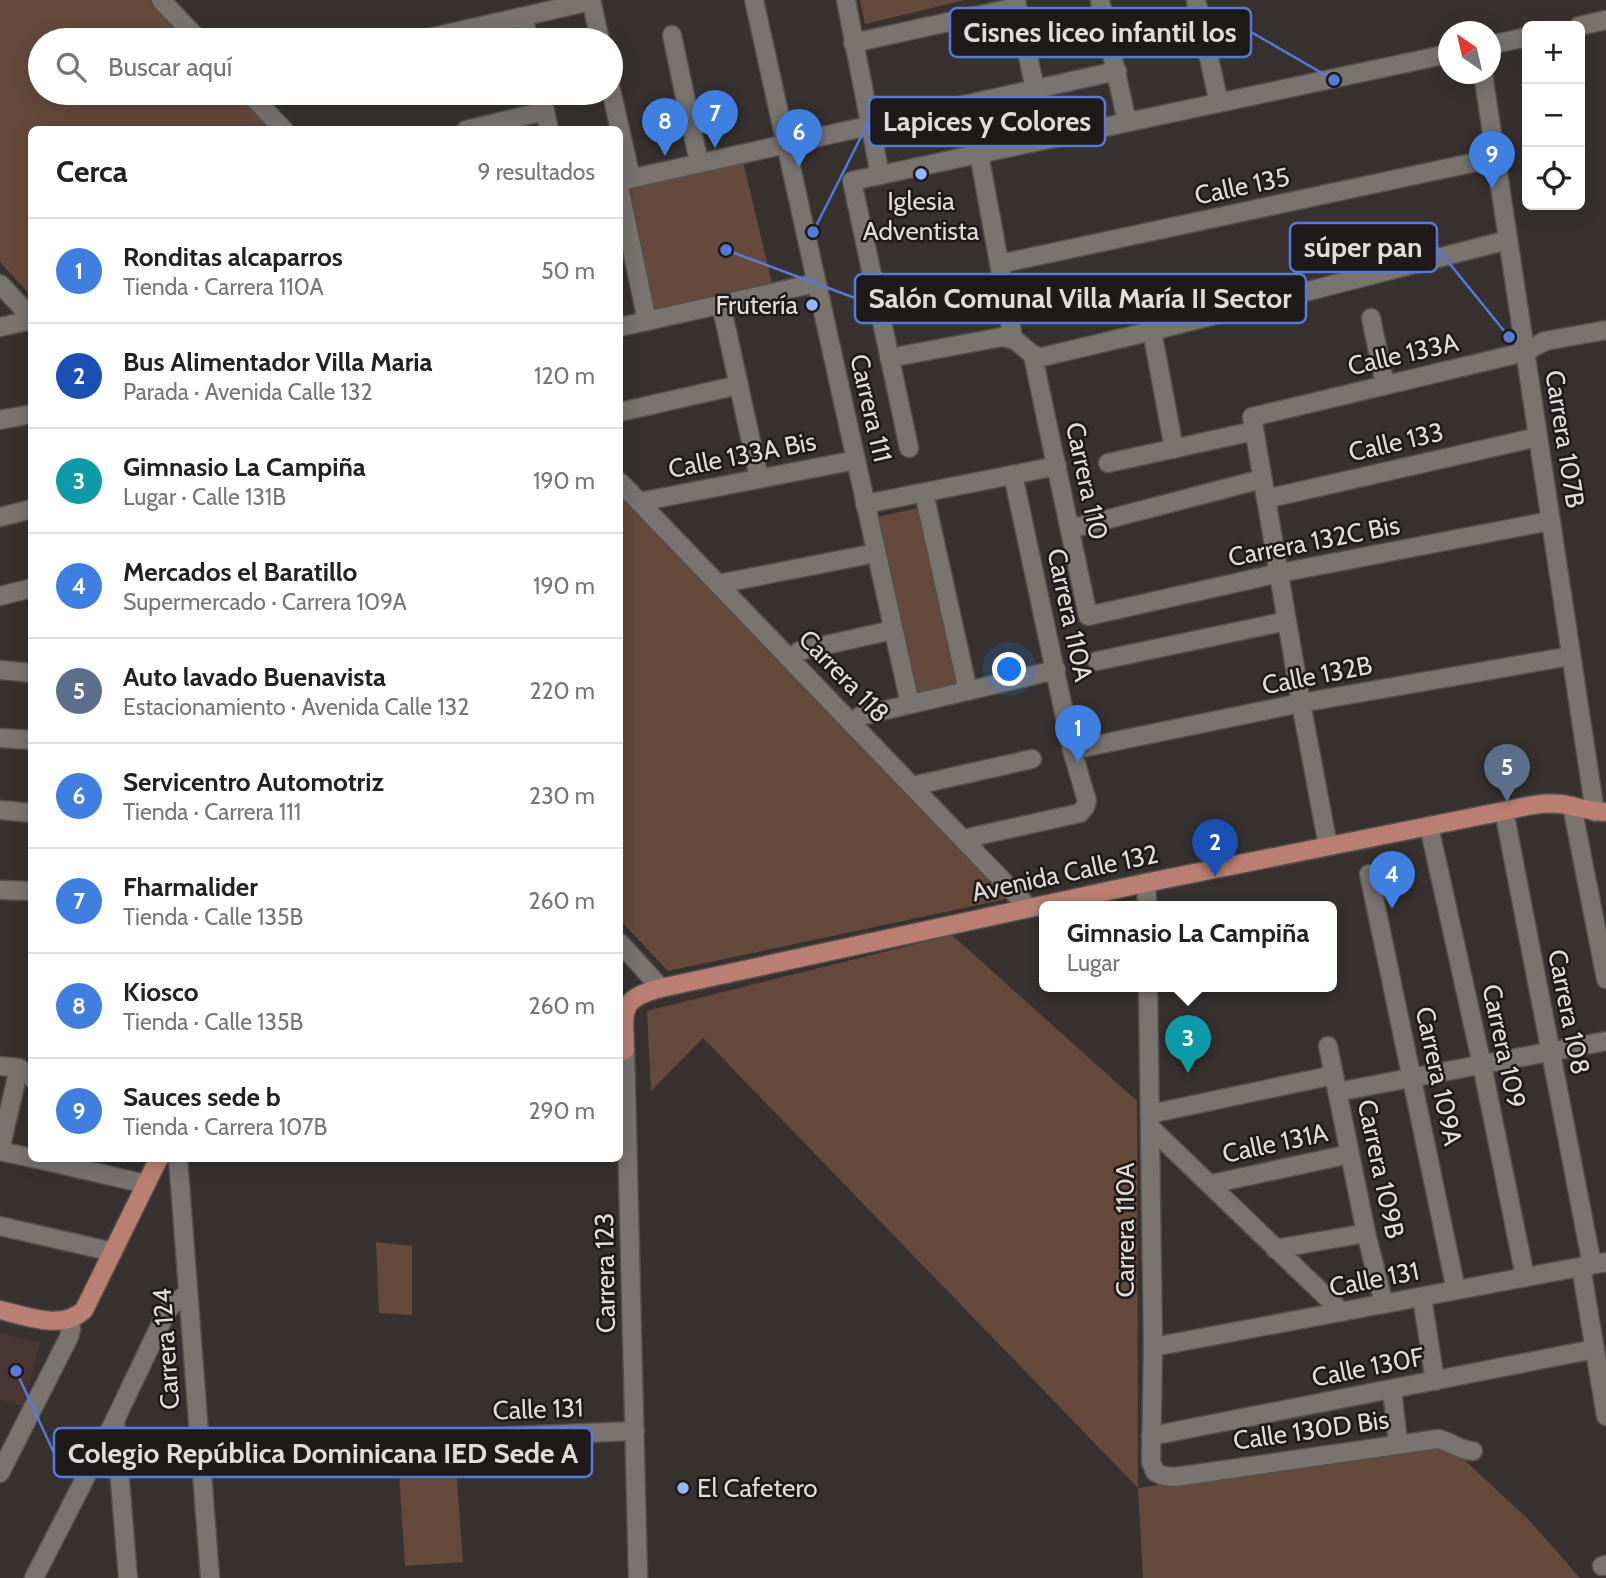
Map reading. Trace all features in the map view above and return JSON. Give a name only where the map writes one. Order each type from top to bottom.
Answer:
[{"type":"main road","name":"Avenida Calle 132","points":[[1062,901],[1504,811],[1549,804],[1601,812]]},
{"type":"main road","name":"Avenida Calle 132","points":[[661,988],[1039,906]]},
{"type":"main road","name":"Carrera 123","points":[[623,1038],[626,1007],[636,995],[661,988]]},
{"type":"main road","points":[[0,1310],[54,1321],[70,1320],[84,1310],[157,1162]]},
{"type":"main road","points":[[0,1302],[44,1312],[64,1312],[79,1306],[95,1288]]},
{"type":"street","points":[[474,28],[591,0],[597,28]]},
{"type":"street","name":"Carrera 111","points":[[754,0],[910,705]]},
{"type":"street","points":[[846,0],[880,175]]},
{"type":"street","points":[[1100,0],[1127,122]]},
{"type":"street","points":[[1196,0],[1219,103]]},
{"type":"street","points":[[167,1],[190,28]]},
{"type":"street","points":[[853,43],[1016,3],[1035,89]]},
{"type":"street","points":[[523,17],[525,28]]},
{"type":"street","points":[[1585,25],[1606,20]]},
{"type":"street","points":[[672,35],[699,163]]},
{"type":"street","points":[[1501,43],[1522,38]]},
{"type":"street","points":[[909,448],[852,181],[1438,56]]},
{"type":"street","points":[[648,321],[626,253],[623,184],[699,163],[1116,71]]},
{"type":"street","name":"Carrera 107B","points":[[1484,84],[1571,656],[1601,812]]},
{"type":"street","points":[[260,105],[280,126]]},
{"type":"street","points":[[544,105],[548,126]]},
{"type":"street","points":[[613,105],[616,126]]},
{"type":"street","points":[[483,126],[545,111]]},
{"type":"street","points":[[979,154],[1013,338]]},
{"type":"street","name":"Calle 135","points":[[999,264],[1495,158]]},
{"type":"street","points":[[889,358],[1002,337],[1013,338],[1033,356],[1042,357],[1508,240]]},
{"type":"street","points":[[623,326],[816,283]]},
{"type":"street","points":[[0,284],[28,315]]},
{"type":"street","points":[[721,304],[759,478]]},
{"type":"street","points":[[1371,318],[1385,385]]},
{"type":"street","points":[[0,327],[28,320]]},
{"type":"street","name":"Calle 133A","points":[[1108,463],[1174,449],[1385,385],[1525,352],[1545,341],[1606,330]]},
{"type":"street","points":[[1152,331],[1174,449]]},
{"type":"street","name":"Carrera 110","points":[[1033,356],[1088,616]]},
{"type":"street","points":[[623,411],[739,385]]},
{"type":"street","points":[[0,420],[28,415]]},
{"type":"street","points":[[1253,424],[1328,846]]},
{"type":"street","name":"Calle 133","points":[[1266,499],[1538,436]]},
{"type":"street","name":"Calle 133A Bis","points":[[639,502],[856,460]]},
{"type":"street","points":[[865,504],[1057,466]]},
{"type":"street","name":"Carrera 110A","points":[[963,839],[1080,813],[1087,801],[1072,750],[1013,475]]},
{"type":"street","points":[[1070,529],[1262,479]]},
{"type":"street","name":"Carrera 118","points":[[623,485],[1029,908]]},
{"type":"street","points":[[924,493],[968,691]]},
{"type":"street","points":[[0,517],[28,510]]},
{"type":"street","name":"Carrera 132C Bis","points":[[1088,616],[1280,573],[1550,521]]},
{"type":"street","points":[[718,584],[876,553]]},
{"type":"street","points":[[0,595],[28,589]]},
{"type":"street","points":[[1097,661],[1287,621]]},
{"type":"street","points":[[799,651],[893,631]]},
{"type":"street","name":"Calle 132B","points":[[1072,750],[1301,704],[1571,656]]},
{"type":"street","points":[[0,670],[28,673]]},
{"type":"street","points":[[860,716],[1056,670]]},
{"type":"street","points":[[0,738],[28,740]]},
{"type":"street","points":[[912,786],[1032,759]]},
{"type":"street","points":[[1572,806],[1606,979]]},
{"type":"street","points":[[0,810],[28,813]]},
{"type":"street","name":"Carrera 108","points":[[1504,811],[1593,1264],[1595,1349],[1606,1416]]},
{"type":"street","name":"Carrera 109","points":[[1429,826],[1525,1277]]},
{"type":"street","name":"Carrera 109A","points":[[1369,874],[1456,1290]]},
{"type":"street","points":[[1146,883],[1147,901]]},
{"type":"street","points":[[0,890],[28,891]]},
{"type":"street","points":[[628,964],[661,988]]},
{"type":"street","name":"Carrera 110A","points":[[1148,992],[1153,1347],[1151,1462],[1155,1472]]},
{"type":"street","points":[[1151,1121],[1335,1084],[1413,1078],[1606,1041]]},
{"type":"street","name":"Carrera 109B","points":[[1328,1046],[1366,1233],[1384,1304]]},
{"type":"street","points":[[0,1066],[25,1073],[0,1150],[28,1157]]},
{"type":"street","name":"Carrera 123","points":[[623,1079],[638,1578]]},
{"type":"street","points":[[1151,1121],[1275,1249],[1342,1312]]},
{"type":"street","name":"Calle 131A","points":[[1211,1184],[1350,1154]]},
{"type":"street","points":[[50,1162],[146,1184]]},
{"type":"street","name":"Carrera 124","points":[[178,1162],[210,1578]]},
{"type":"street","points":[[0,1226],[113,1252]]},
{"type":"street","points":[[1275,1249],[1366,1233]]},
{"type":"street","name":"Calle 131","points":[[1153,1347],[1593,1264]]},
{"type":"street","points":[[34,1578],[167,1311],[188,1293]]},
{"type":"street","points":[[1422,1297],[1435,1381]]},
{"type":"street","points":[[0,1473],[69,1337],[70,1320]]},
{"type":"street","name":"Calle 130F","points":[[1152,1437],[1595,1349]]},
{"type":"street","points":[[1391,1389],[1398,1443]]},
{"type":"street","points":[[115,1420],[128,1578]]},
{"type":"street","name":"Calle 131","points":[[275,1446],[635,1431]]},
{"type":"street","name":"Calle 130D Bis","points":[[1155,1472],[1175,1477],[1438,1438],[1448,1440],[1466,1451],[1473,1451]]},
{"type":"shaded area","points":[[0,0],[149,0],[176,28],[28,28],[28,105],[251,105],[271,126],[28,126],[28,293],[0,262]]},
{"type":"shaded area","points":[[860,0],[965,0],[865,24]]},
{"type":"shaded area","points":[[741,153],[774,292],[647,321],[623,197],[623,180]]},
{"type":"shaded area","points":[[623,494],[902,786],[1006,899],[668,971],[623,923]]},
{"type":"shaded area","points":[[921,507],[961,687],[913,697],[874,518]]},
{"type":"shaded area","points":[[952,935],[1137,1101],[1138,1488],[703,1038],[651,1091],[647,1011]]},
{"type":"shaded area","points":[[376,1242],[412,1246],[412,1315],[379,1313]]},
{"type":"shaded area","points":[[0,1333],[40,1343],[23,1406],[0,1400]]},
{"type":"shaded area","points":[[1447,1444],[1528,1519],[1580,1578],[1143,1578],[1138,1488]]},
{"type":"shaded area","points":[[456,1468],[463,1562],[405,1566],[399,1473]]},
{"type":"place","name":"Cisnes liceo infantil los","points":[[1334,80]]},
{"type":"place","name":"Fharmalider","points":[[715,148]]},
{"type":"place","name":"Kiosco","points":[[665,156]]},
{"type":"place","name":"Servicentro Automotriz","points":[[799,167]]},
{"type":"place","name":"Iglesia Adventista","points":[[921,174]]},
{"type":"place","name":"Sauces sede b","points":[[1492,189]]},
{"type":"place","name":"Lapices y Colores","points":[[813,232]]},
{"type":"place","name":"Salón Comunal Villa María II Sector","points":[[726,250]]},
{"type":"place","name":"Frutería","points":[[812,305]]},
{"type":"place","name":"súper pan","points":[[1509,337]]},
{"type":"place","name":"Ronditas alcaparros","points":[[1078,763]]},
{"type":"place","name":"Auto lavado Buenavista","points":[[1507,802]]},
{"type":"place","name":"Bus Alimentador Villa Maria","points":[[1215,877]]},
{"type":"place","name":"Mercados el Baratillo","points":[[1392,909]]},
{"type":"place","name":"Gimnasio La Campiña","points":[[1188,1073]]},
{"type":"place","name":"Colegio República Dominicana IED Sede A","points":[[16,1371]]},
{"type":"place","name":"El Cafetero","points":[[683,1488]]}]
